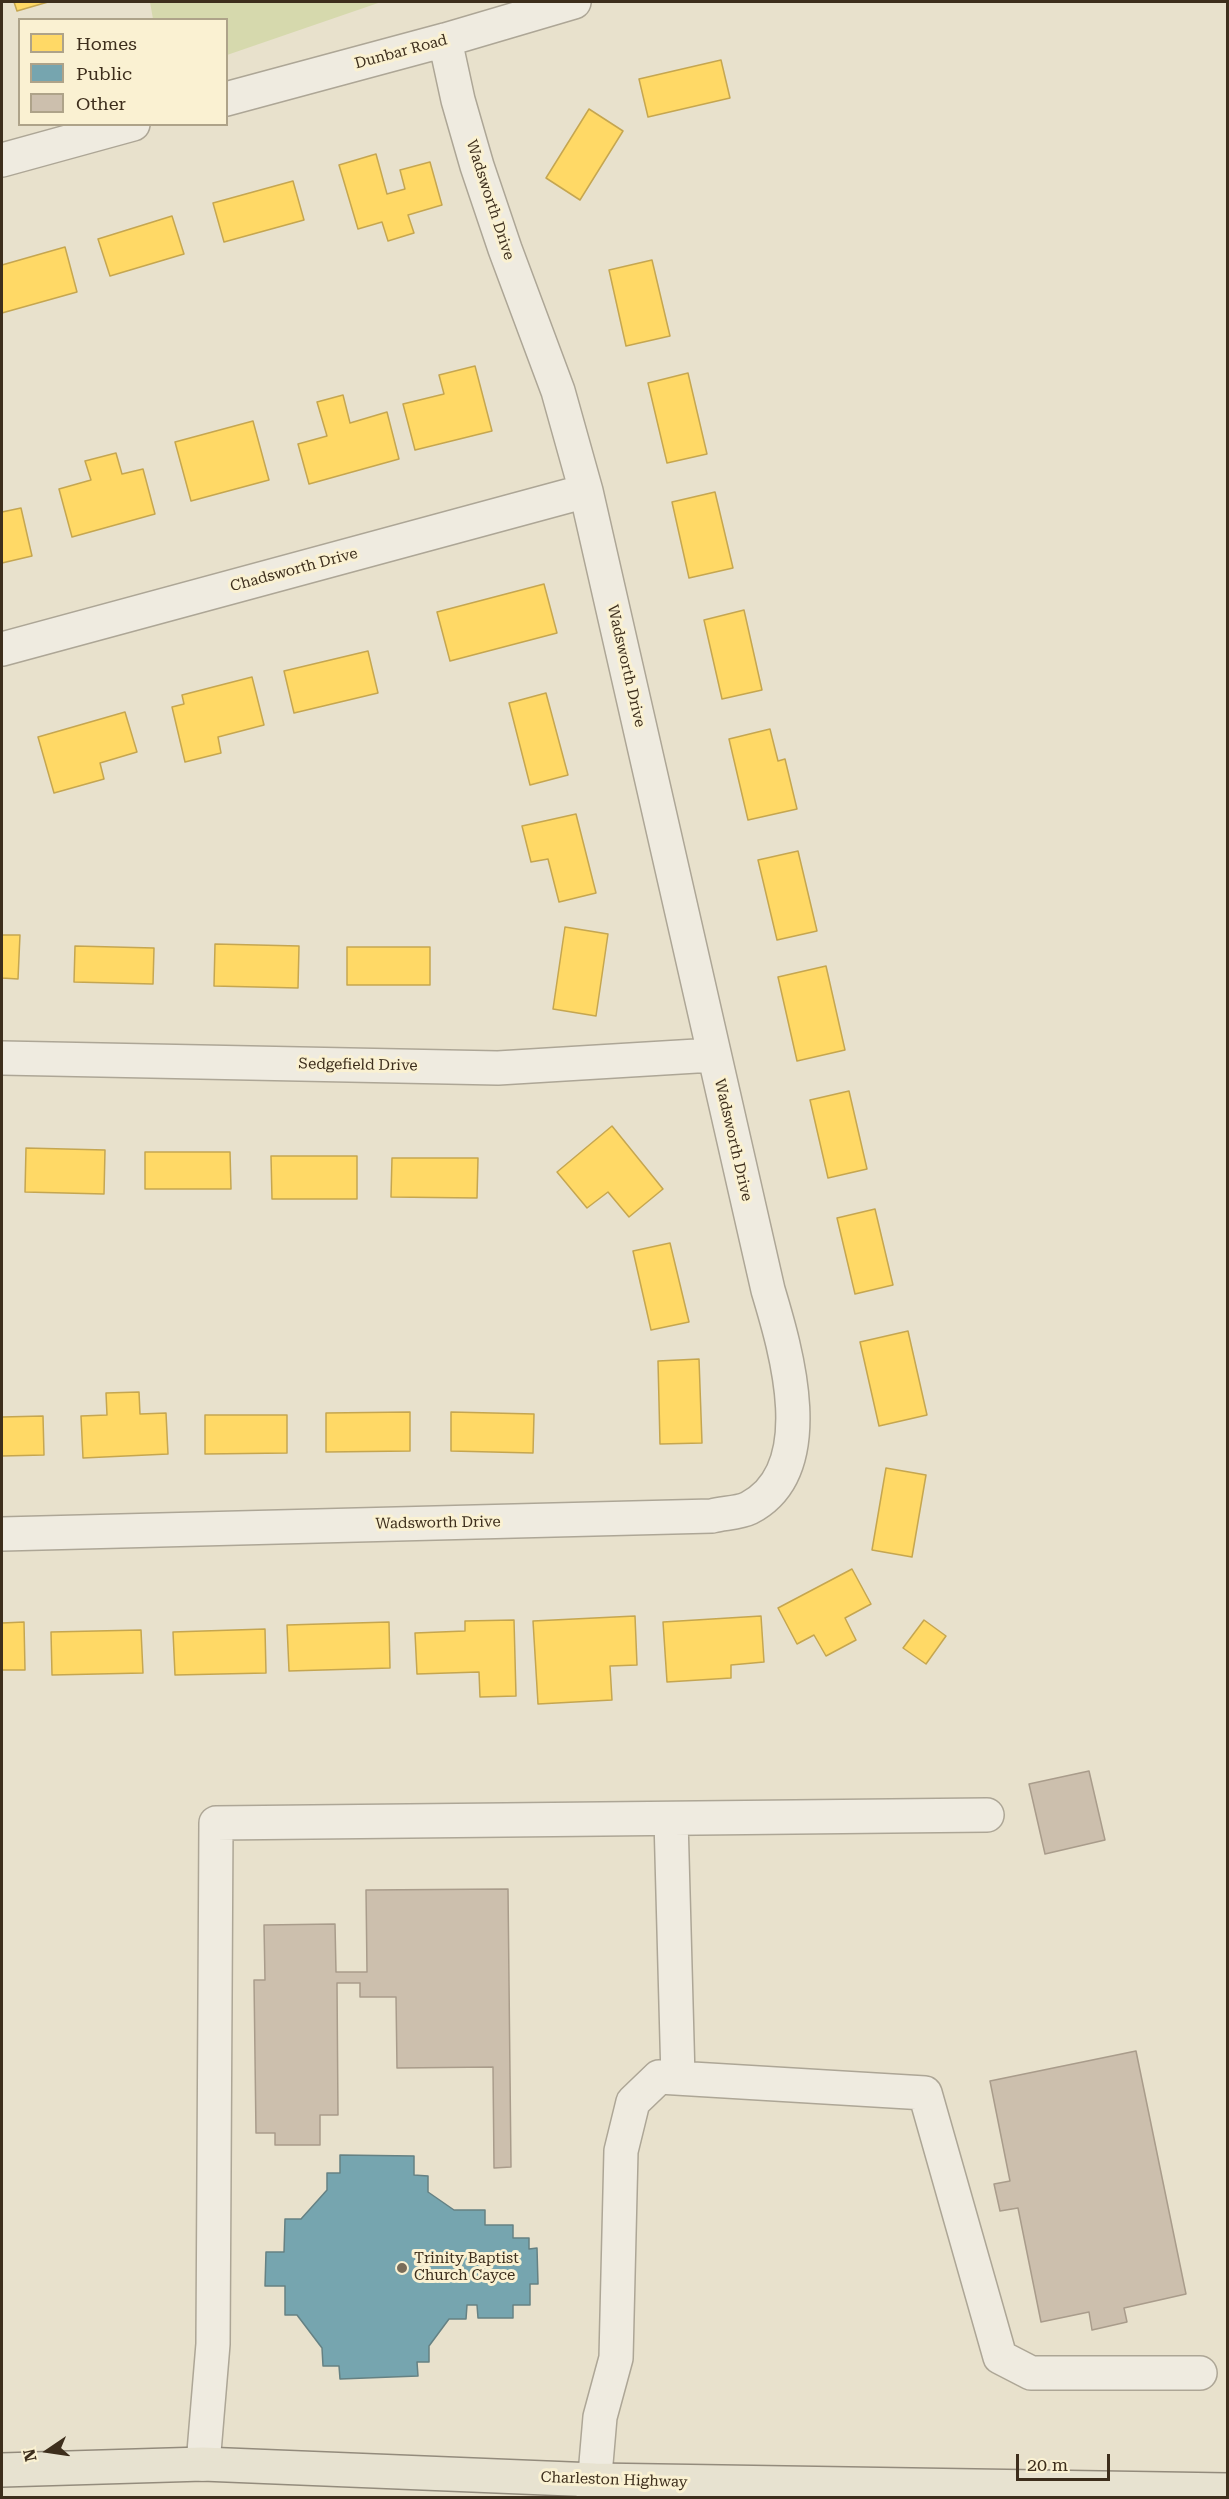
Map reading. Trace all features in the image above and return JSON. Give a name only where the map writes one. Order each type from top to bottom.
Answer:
[{"type":"main road","name":"Charleston Highway","points":[[2,2470],[203,2464],[594,2489],[1059,2493],[1227,2490]]},
{"type":"street","name":"Dunbar Road","points":[[228,98],[445,40],[571,2]]},
{"type":"street","name":"Wadsworth Drive","points":[[2,1534],[712,1516],[748,1508],[773,1489],[791,1449],[790,1380],[784,1346],[768,1290],[713,1055],[586,491],[558,391],[477,166],[458,100],[445,40]]},
{"type":"street","points":[[2,160],[126,126]]},
{"type":"street","name":"Chadsworth Drive","points":[[2,649],[586,491]]},
{"type":"street","name":"Sedgefield Drive","points":[[2,1058],[498,1068],[713,1055]]},
{"type":"street","points":[[203,2464],[213,2344],[216,1823],[987,1815]]},
{"type":"street","points":[[671,1819],[678,2078]]},
{"type":"street","points":[[594,2489],[600,2417],[616,2358],[621,2151],[633,2102],[659,2077],[926,2093],[1000,2357],[1031,2373],[1200,2373]]},
{"type":"green space","points":[[150,2],[381,2],[228,55],[228,18],[153,18]]},
{"type":"building: Homes","points":[[14,2],[48,2],[17,11]]},
{"type":"building: Homes","points":[[721,60],[730,98],[648,117],[639,79]]},
{"type":"building: Homes","points":[[589,109],[623,131],[580,200],[546,178]]},
{"type":"building: Homes","points":[[376,154],[387,194],[405,189],[400,170],[430,162],[442,205],[408,215],[414,233],[388,241],[382,222],[358,229],[339,165]]},
{"type":"building: Homes","points":[[293,181],[304,220],[224,242],[213,203]]},
{"type":"building: Homes","points":[[172,216],[184,254],[110,276],[98,239]]},
{"type":"building: Homes","points":[[65,247],[77,292],[2,313],[2,265]]},
{"type":"building: Homes","points":[[652,260],[670,336],[626,346],[609,270]]},
{"type":"building: Homes","points":[[475,366],[492,431],[415,450],[403,404],[444,394],[439,375]]},
{"type":"building: Homes","points":[[688,373],[707,454],[667,463],[648,383]]},
{"type":"building: Homes","points":[[343,395],[350,423],[387,412],[399,459],[309,484],[298,444],[327,436],[317,402]]},
{"type":"building: Homes","points":[[253,421],[269,480],[191,501],[175,442]]},
{"type":"building: Homes","points":[[116,453],[122,474],[143,469],[155,514],[72,537],[59,489],[91,480],[85,461]]},
{"type":"building: Homes","points":[[715,492],[733,568],[689,578],[672,502]]},
{"type":"building: Homes","points":[[21,508],[32,556],[2,563],[2,512]]},
{"type":"building: Homes","points":[[544,584],[557,633],[450,661],[437,612]]},
{"type":"building: Homes","points":[[744,610],[762,690],[722,699],[704,620]]},
{"type":"building: Homes","points":[[368,651],[378,693],[294,713],[284,671]]},
{"type":"building: Homes","points":[[252,677],[264,725],[218,737],[221,753],[185,762],[172,707],[184,704],[182,695]]},
{"type":"building: Homes","points":[[546,693],[568,775],[530,785],[509,703]]},
{"type":"building: Homes","points":[[125,712],[137,752],[100,763],[104,779],[54,793],[38,737]]},
{"type":"building: Homes","points":[[770,729],[778,761],[785,759],[797,809],[748,820],[729,739]]},
{"type":"building: Homes","points":[[576,814],[596,893],[559,902],[548,859],[531,862],[522,826]]},
{"type":"building: Homes","points":[[798,851],[817,931],[777,940],[758,860]]},
{"type":"building: Homes","points":[[565,927],[608,934],[596,1016],[553,1009]]},
{"type":"building: Homes","points":[[2,935],[20,935],[18,979],[2,978]]},
{"type":"building: Homes","points":[[215,944],[299,946],[298,988],[214,986]]},
{"type":"building: Homes","points":[[75,946],[154,948],[153,984],[74,982]]},
{"type":"building: Homes","points":[[347,947],[430,947],[430,985],[347,985]]},
{"type":"building: Homes","points":[[826,966],[845,1050],[797,1061],[778,977]]},
{"type":"building: Homes","points":[[849,1091],[867,1169],[828,1178],[810,1100]]},
{"type":"building: Homes","points":[[612,1126],[663,1189],[629,1217],[608,1192],[587,1208],[557,1172]]},
{"type":"building: Homes","points":[[26,1148],[105,1150],[104,1194],[25,1192]]},
{"type":"building: Homes","points":[[145,1152],[230,1152],[231,1189],[145,1189]]},
{"type":"building: Homes","points":[[271,1156],[357,1156],[357,1199],[272,1199]]},
{"type":"building: Homes","points":[[392,1158],[478,1158],[477,1198],[391,1197]]},
{"type":"building: Homes","points":[[875,1209],[893,1285],[855,1294],[837,1218]]},
{"type":"building: Homes","points":[[670,1243],[689,1322],[651,1330],[633,1251]]},
{"type":"building: Homes","points":[[908,1331],[927,1415],[879,1426],[860,1342]]},
{"type":"building: Homes","points":[[699,1359],[702,1443],[660,1444],[658,1361]]},
{"type":"building: Homes","points":[[139,1392],[140,1414],[166,1413],[168,1454],[83,1458],[81,1416],[107,1415],[106,1393]]},
{"type":"building: Homes","points":[[410,1412],[410,1451],[326,1452],[326,1413]]},
{"type":"building: Homes","points":[[451,1412],[534,1414],[533,1453],[451,1451]]},
{"type":"building: Homes","points":[[205,1415],[287,1415],[287,1453],[205,1454]]},
{"type":"building: Homes","points":[[43,1416],[44,1455],[2,1456],[2,1417]]},
{"type":"building: Homes","points":[[886,1468],[926,1475],[912,1557],[872,1550]]},
{"type":"building: Homes","points":[[852,1569],[871,1604],[845,1618],[856,1640],[826,1656],[814,1635],[797,1644],[778,1608]]},
{"type":"building: Homes","points":[[635,1616],[637,1665],[610,1666],[612,1700],[538,1704],[533,1621]]},
{"type":"building: Homes","points":[[761,1616],[764,1662],[731,1665],[731,1678],[667,1682],[663,1622]]},
{"type":"building: Homes","points":[[514,1620],[516,1696],[480,1697],[479,1672],[417,1674],[415,1633],[465,1631],[465,1621]]},
{"type":"building: Homes","points":[[924,1620],[946,1636],[926,1664],[903,1648]]},
{"type":"building: Homes","points":[[24,1622],[25,1670],[2,1670],[2,1623]]},
{"type":"building: Homes","points":[[389,1622],[390,1668],[289,1671],[287,1625]]},
{"type":"building: Homes","points":[[265,1629],[266,1673],[175,1675],[173,1632]]},
{"type":"building: Homes","points":[[141,1630],[143,1673],[52,1675],[51,1632]]},
{"type":"building: Public","name":"Trinity Baptist Church Cayce","points":[[340,2155],[414,2156],[414,2175],[428,2176],[428,2192],[454,2210],[485,2210],[485,2225],[513,2225],[513,2238],[529,2238],[529,2249],[537,2248],[538,2284],[530,2284],[530,2305],[513,2305],[513,2318],[478,2318],[477,2305],[467,2305],[466,2319],[449,2319],[429,2346],[429,2362],[417,2362],[418,2376],[340,2379],[339,2366],[323,2366],[322,2348],[297,2315],[285,2315],[285,2286],[265,2286],[266,2252],[284,2252],[285,2219],[301,2219],[327,2190],[327,2173],[340,2173]]},
{"type":"building: Other","points":[[1089,1771],[1105,1840],[1045,1854],[1029,1784]]},
{"type":"building: Other","points":[[508,1889],[511,2167],[494,2168],[493,2067],[397,2068],[396,1997],[360,1997],[360,1983],[337,1983],[338,2115],[320,2115],[320,2145],[275,2145],[275,2133],[256,2133],[254,1980],[265,1980],[264,1925],[335,1924],[336,1972],[367,1972],[366,1890]]},
{"type":"building: Other","points":[[1136,2051],[1186,2294],[1124,2308],[1127,2322],[1092,2330],[1089,2312],[1041,2322],[1018,2208],[1000,2211],[994,2184],[1010,2181],[990,2081]]},
{"type":"place","name":"Trinity Baptist Church Cayce","points":[[402,2268]]}]
